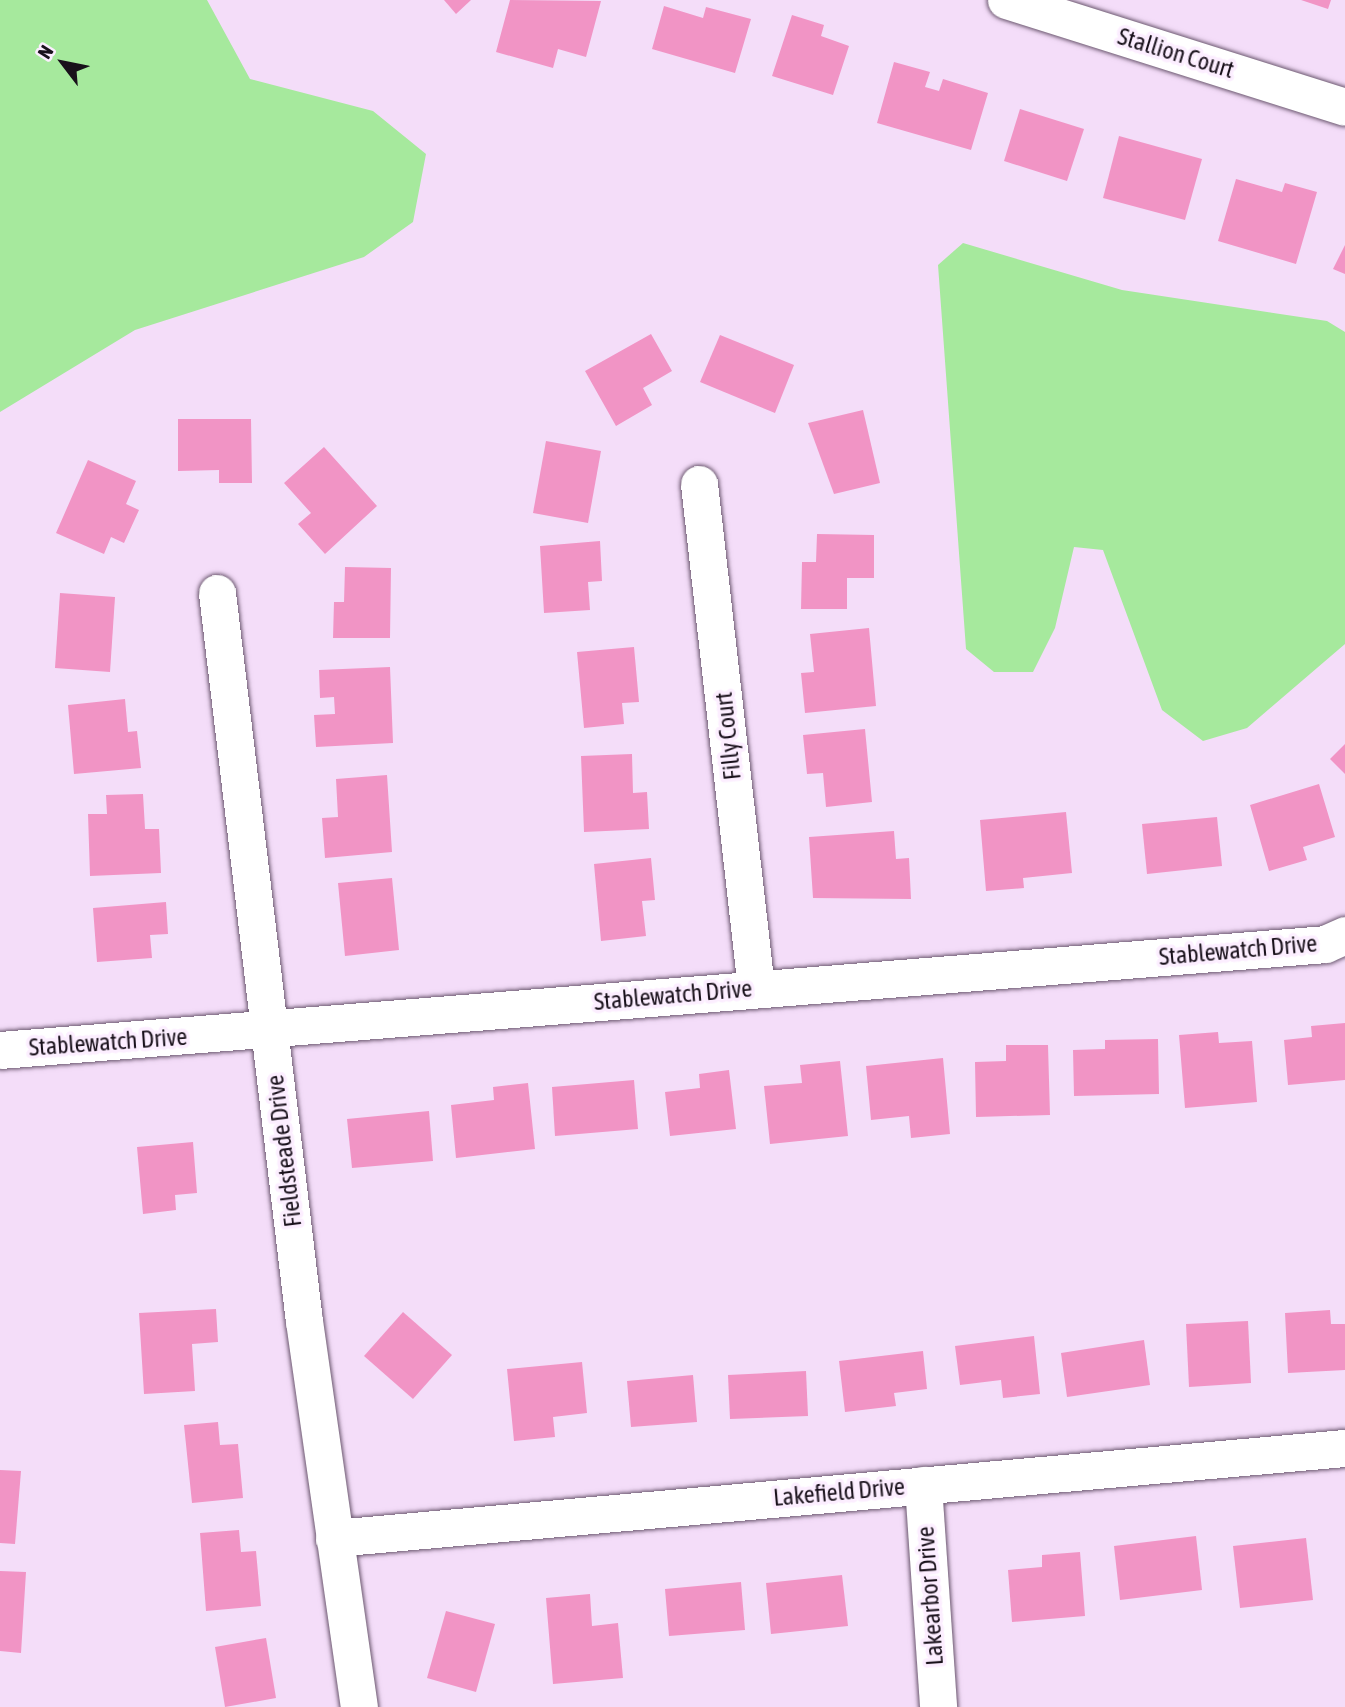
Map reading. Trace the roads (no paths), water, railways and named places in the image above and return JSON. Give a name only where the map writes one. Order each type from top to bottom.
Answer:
[{"type":"street","name":"Stallion Court","points":[[1006,0],[1345,107]]},
{"type":"street","name":"Filly Court","points":[[699,484],[756,988]]},
{"type":"street","name":"Fieldsteade Drive","points":[[217,593],[334,1538],[359,1707]]},
{"type":"street","name":"Stablewatch Drive","points":[[0,1051],[1325,944],[1345,935]]},
{"type":"street","name":"Lakefield Drive","points":[[334,1538],[1345,1448]]},
{"type":"street","name":"Lakearbor Drive","points":[[923,1485],[938,1707]]}]
